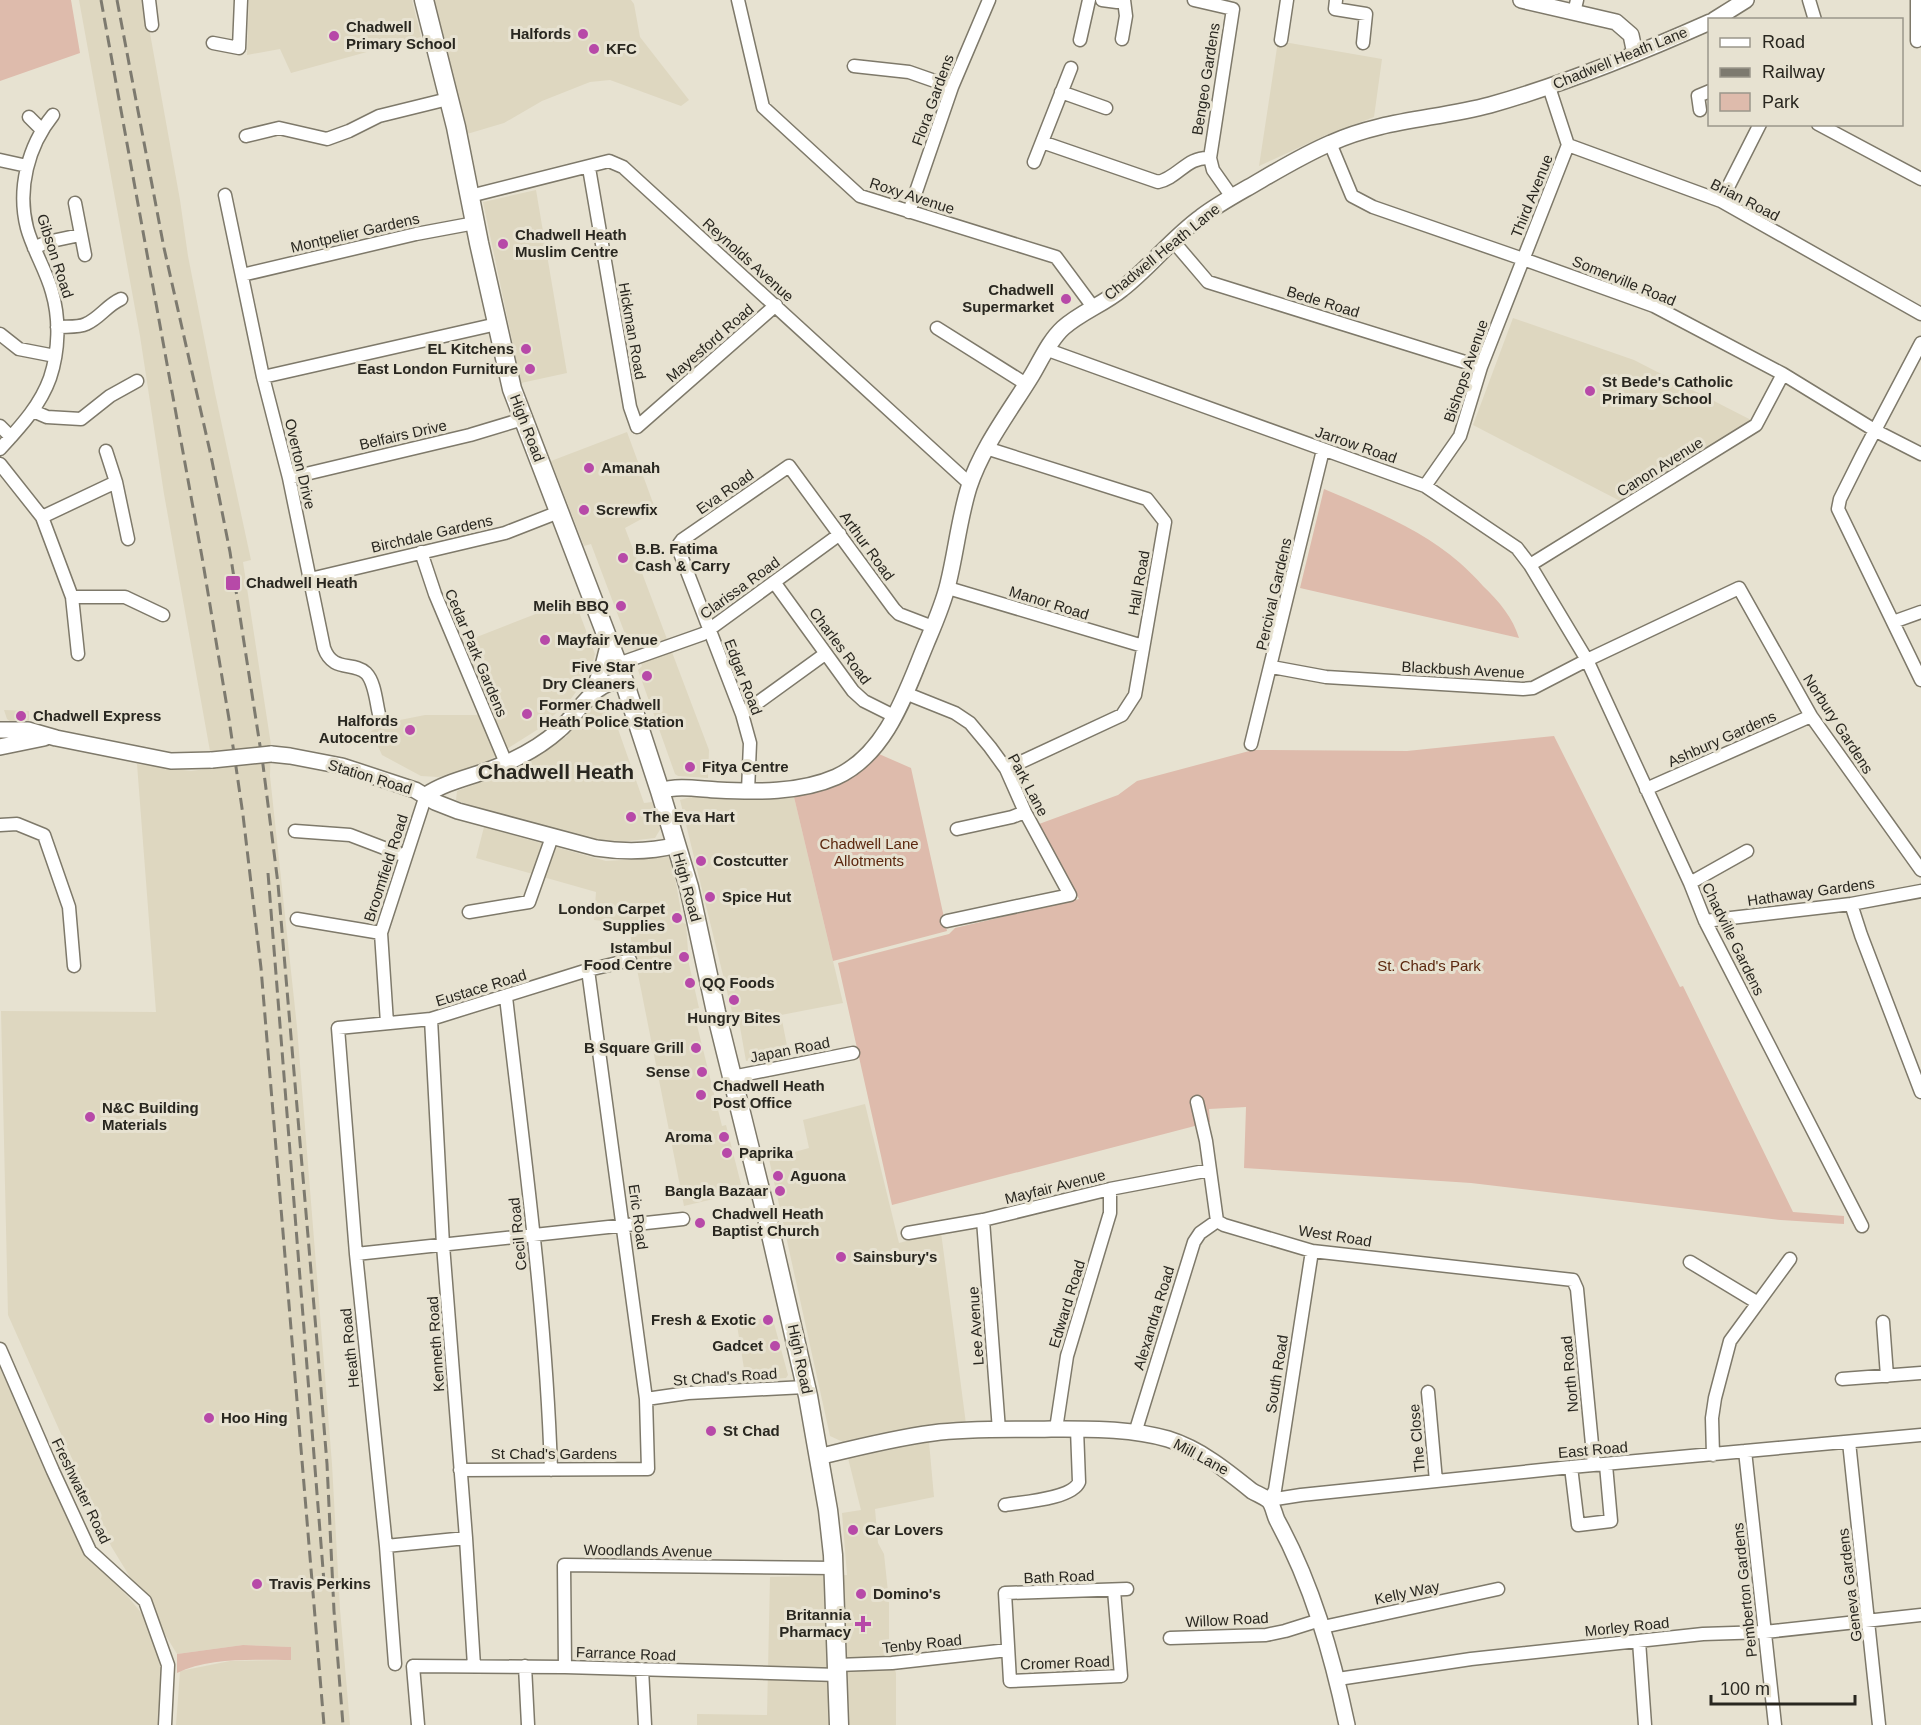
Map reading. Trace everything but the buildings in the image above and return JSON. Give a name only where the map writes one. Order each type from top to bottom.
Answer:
[{"type":"main road","name":"High Road","points":[[424,0],[512,389],[621,673],[660,791],[691,898],[806,1387],[828,1510],[834,1568],[839,1725]]},
{"type":"street","points":[[148,0],[152,25]]},
{"type":"street","points":[[213,43],[239,48],[241,0]]},
{"type":"street","name":"Roxy Avenue","points":[[738,0],[763,106],[860,196],[1056,257],[1092,307]]},
{"type":"street","points":[[1080,40],[1089,0]]},
{"type":"street","points":[[1102,0],[1117,2],[1119,0]]},
{"type":"street","points":[[1122,39],[1126,16],[1124,0]]},
{"type":"street","name":"Bengeo Gardens","points":[[1194,0],[1233,9],[1210,158]]},
{"type":"street","points":[[1281,40],[1287,0]]},
{"type":"street","points":[[1336,0],[1335,9],[1366,14],[1363,43]]},
{"type":"street","points":[[1521,0],[1576,7],[1616,22],[1631,35],[1635,54]]},
{"type":"street","points":[[1717,18],[1746,0]]},
{"type":"street","points":[[1809,0],[1814,18]]},
{"type":"street","points":[[1917,0],[1917,41]]},
{"type":"street","name":"Flora Gardens","points":[[909,212],[952,87],[987,1]]},
{"type":"street","name":"Chadwell Heath Lane","points":[[660,791],[674,788],[748,791],[820,783],[838,776],[865,757],[881,738],[894,716],[933,627],[948,588],[962,513],[970,484],[986,448],[1054,336],[1092,307],[1131,282],[1201,216],[1330,143],[1372,128],[1487,106],[1550,87],[1708,23]]},
{"type":"street","points":[[854,66],[909,72],[952,87]]},
{"type":"street","points":[[1034,162],[1071,68]]},
{"type":"street","points":[[1550,87],[1568,145]]},
{"type":"street","points":[[1061,92],[1106,108]]},
{"type":"street","points":[[1700,110],[1698,96],[1708,92]]},
{"type":"street","points":[[246,136],[279,128],[327,139],[379,116],[448,99]]},
{"type":"street","name":"Gibson Road","points":[[0,449],[33,411],[50,377],[55,356],[57,327],[52,290],[27,227],[24,204],[27,166],[41,129],[53,116]]},
{"type":"street","points":[[28,117],[41,129]]},
{"type":"street","points":[[1721,201],[1759,126]]},
{"type":"street","points":[[1822,126],[1921,179]]},
{"type":"street","points":[[1042,142],[1158,182],[1168,179],[1193,160],[1210,158],[1213,170],[1232,197]]},
{"type":"street","name":"Somerville Road","points":[[1330,143],[1352,196],[1373,207],[1654,306],[1783,374],[1876,431],[1921,454]]},
{"type":"street","name":"Brian Road","points":[[1568,145],[1721,201],[1921,314]]},
{"type":"street","name":"Third Avenue","points":[[1523,259],[1568,145]]},
{"type":"street","points":[[0,160],[27,166]]},
{"type":"street","name":"Reynolds Avenue","points":[[470,196],[589,168],[609,161],[623,167],[970,484]]},
{"type":"street","name":"Hickman Road","points":[[589,168],[630,407],[637,427]]},
{"type":"street","name":"Overton Drive","points":[[225,195],[263,377],[289,478],[327,657],[367,674],[371,681],[379,714]]},
{"type":"street","points":[[75,203],[85,255]]},
{"type":"street","name":"Montpelier Gardens","points":[[242,275],[416,234],[475,223]]},
{"type":"street","points":[[34,248],[47,242],[80,235]]},
{"type":"street","name":"Bede Road","points":[[1173,241],[1208,282],[1481,367]]},
{"type":"street","name":"Bishops Avenue","points":[[1425,486],[1460,436],[1481,367],[1523,259]]},
{"type":"street","points":[[57,327],[85,325],[121,298]]},
{"type":"street","name":"Mayesford Road","points":[[637,427],[776,305]]},
{"type":"street","points":[[263,377],[496,324]]},
{"type":"street","points":[[937,328],[1026,384]]},
{"type":"street","points":[[0,334],[19,349],[55,356]]},
{"type":"street","points":[[1921,344],[1840,498],[1838,509],[1921,680]]},
{"type":"street","name":"Jarrow Road","points":[[1047,350],[1425,486],[1517,548],[1530,565],[1587,660]]},
{"type":"street","name":"Canon Avenue","points":[[1530,565],[1756,425],[1783,374]]},
{"type":"street","points":[[33,411],[47,417],[81,419],[110,396],[137,381]]},
{"type":"street","name":"Belfairs Drive","points":[[289,478],[470,435],[523,419]]},
{"type":"street","points":[[0,426],[11,436]]},
{"type":"street","name":"Hall Road","points":[[986,448],[1147,499],[1165,522],[1135,695],[1122,716],[1006,769]]},
{"type":"street","points":[[106,450],[116,482],[128,539]]},
{"type":"street","name":"Percival Gardens","points":[[1251,744],[1272,667],[1323,450]]},
{"type":"street","points":[[0,464],[42,517],[72,597],[78,654]]},
{"type":"street","name":"Arthur Road","points":[[789,466],[894,609],[899,614],[933,627]]},
{"type":"street","name":"Eva Road","points":[[679,544],[789,466]]},
{"type":"street","points":[[42,517],[116,482]]},
{"type":"street","name":"Birchdale Gardens","points":[[310,579],[505,533],[559,512]]},
{"type":"street","name":"Clarissa Road","points":[[621,673],[636,659],[703,634],[840,534]]},
{"type":"street","name":"Edgar Road","points":[[679,544],[680,553],[708,629],[742,714],[750,743],[748,791]]},
{"type":"street","name":"Cedar Park Gardens","points":[[421,552],[435,594],[506,764]]},
{"type":"street","name":"Charles Road","points":[[774,582],[858,696],[894,716]]},
{"type":"street","name":"Manor Road","points":[[948,588],[1143,646]]},
{"type":"street","name":"Blackbush Avenue","points":[[1272,667],[1326,677],[1533,688],[1739,588]]},
{"type":"street","name":"Norbury Gardens","points":[[1739,588],[1811,716],[1921,870]]},
{"type":"street","points":[[72,597],[125,597],[163,615]]},
{"type":"street","points":[[1893,622],[1921,612]]},
{"type":"street","points":[[592,694],[609,642]]},
{"type":"street","points":[[742,714],[825,654]]},
{"type":"street","name":"Chadville Gardens","points":[[1587,660],[1690,883],[1705,921],[1862,1226]]},
{"type":"street","points":[[426,795],[436,788],[506,764],[559,731],[592,694],[621,673]]},
{"type":"street","name":"Park Lane","points":[[906,693],[955,713],[969,723],[1006,769],[1025,812],[1070,895],[947,921]]},
{"type":"street","name":"Ashbury Gardens","points":[[1646,789],[1811,716]]},
{"type":"street","points":[[0,730],[28,730],[56,738]]},
{"type":"street","points":[[0,747],[36,739],[56,738]]},
{"type":"street","name":"Station Road","points":[[56,738],[171,761],[212,760],[271,754],[290,756],[342,766],[391,781],[448,807],[582,845],[612,850],[657,849],[676,845]]},
{"type":"street","points":[[448,807],[447,800],[452,783]]},
{"type":"street","name":"Broomfield Road","points":[[387,1023],[381,933],[426,795]]},
{"type":"street","points":[[957,829],[1012,818],[1025,812]]},
{"type":"street","points":[[0,825],[18,824],[44,835],[69,907],[74,966]]},
{"type":"street","points":[[295,831],[350,835],[405,856]]},
{"type":"street","points":[[469,912],[529,902],[552,837]]},
{"type":"street","points":[[1690,883],[1747,851]]},
{"type":"street","name":"Hathaway Gardens","points":[[1705,921],[1851,904],[1921,891]]},
{"type":"street","points":[[1851,904],[1921,1092]]},
{"type":"street","points":[[297,919],[381,933]]},
{"type":"street","name":"Eustace Road","points":[[338,1028],[431,1019],[588,970],[630,960]]},
{"type":"street","name":"Eric Road","points":[[588,970],[646,1399],[648,1469]]},
{"type":"street","name":"Cecil Road","points":[[506,997],[534,1236],[550,1422],[551,1470]]},
{"type":"street","name":"Kenneth Road","points":[[431,1019],[443,1245],[474,1666]]},
{"type":"street","name":"Heath Road","points":[[338,1028],[356,1254],[386,1546],[395,1664]]},
{"type":"street","name":"Japan Road","points":[[732,1077],[853,1053]]},
{"type":"street","points":[[1197,1102],[1204,1130],[1217,1221]]},
{"type":"street","name":"Mayfair Avenue","points":[[908,1233],[982,1221],[1110,1189],[1210,1170]]},
{"type":"street","name":"Edward Road","points":[[1056,1429],[1067,1356],[1110,1213],[1110,1189]]},
{"type":"street","points":[[356,1254],[682,1220]]},
{"type":"street","name":"Lee Avenue","points":[[982,1221],[999,1430]]},
{"type":"street","name":"West Road","points":[[1217,1221],[1312,1251],[1573,1280]]},
{"type":"street","name":"Alexandra Road","points":[[1135,1433],[1194,1242],[1200,1233],[1217,1221]]},
{"type":"street","name":"South Road","points":[[1269,1500],[1275,1490],[1312,1251]]},
{"type":"street","points":[[1713,1455],[1714,1398],[1730,1341],[1790,1259]]},
{"type":"street","points":[[1690,1262],[1758,1303]]},
{"type":"street","name":"North Road","points":[[1570,1467],[1578,1525],[1611,1521],[1600,1465],[1577,1289],[1573,1280]]},
{"type":"street","points":[[1883,1322],[1887,1376]]},
{"type":"street","name":"Freshwater Road","points":[[0,1348],[90,1551],[145,1601],[168,1665],[165,1725]]},
{"type":"street","points":[[1842,1379],[1921,1373]]},
{"type":"street","name":"St Chad's Road","points":[[646,1399],[688,1393],[806,1387]]},
{"type":"street","name":"The Close","points":[[1428,1392],[1436,1482]]},
{"type":"street","points":[[1005,1505],[1038,1500],[1071,1491],[1077,1486],[1079,1482],[1077,1429]]},
{"type":"street","name":"Mill Lane","points":[[818,1457],[935,1432],[1077,1429],[1135,1433],[1167,1439],[1186,1446],[1224,1467],[1250,1489],[1269,1500]]},
{"type":"street","name":"East Road","points":[[1269,1500],[1570,1467],[1921,1435]]},
{"type":"street","name":"Geneva Gardens","points":[[1849,1442],[1879,1725]]},
{"type":"street","name":"Pemberton Gardens","points":[[1745,1451],[1775,1725]]},
{"type":"street","name":"St Chad's Gardens","points":[[460,1470],[648,1469]]},
{"type":"street","points":[[1269,1500],[1296,1555],[1321,1623],[1338,1679],[1347,1725]]},
{"type":"street","points":[[386,1546],[466,1538]]},
{"type":"street","name":"Woodlands Avenue","points":[[565,1667],[564,1565],[834,1568]]},
{"type":"street","name":"Bath Road","points":[[1008,1650],[1005,1593],[1127,1588]]},
{"type":"street","name":"Kelly Way","points":[[1321,1623],[1498,1589]]},
{"type":"street","name":"Cromer Road","points":[[1008,1650],[1010,1681],[1121,1676],[1114,1590]]},
{"type":"street","name":"Morley Road","points":[[1338,1679],[1471,1659],[1703,1634],[1765,1632],[1921,1615]]},
{"type":"street","name":"Willow Road","points":[[1170,1638],[1266,1635],[1321,1623]]},
{"type":"street","points":[[1639,1641],[1645,1725]]},
{"type":"street","name":"Tenby Road","points":[[837,1670],[1008,1650]]},
{"type":"street","name":"Farrance Road","points":[[418,1725],[413,1666],[837,1670]]},
{"type":"street","points":[[525,1666],[528,1725]]},
{"type":"street","points":[[642,1669],[645,1725]]},
{"type":"shaded area","points":[[79,0],[144,0],[188,256],[251,560],[243,562],[271,745],[270,776],[297,1027],[332,1464],[340,1609],[350,1725],[176,1725],[180,1671],[230,1661],[291,1660],[291,1647],[243,1645],[177,1654],[111,1546],[8,1315],[1,1011],[156,1012],[137,764],[191,771],[213,768],[164,494],[140,336]]},
{"type":"shaded area","name":"Chadwell Primary School","points":[[249,0],[412,0],[421,37],[291,73],[280,49],[247,55]]},
{"type":"shaded area","points":[[433,0],[631,0],[634,4],[640,37],[689,100],[681,106],[610,80],[590,82],[542,101],[504,123],[467,134]]},
{"type":"shaded area","points":[[1278,41],[1382,59],[1374,117],[1324,136],[1259,166]]},
{"type":"shaded area","points":[[536,190],[567,373],[521,383],[483,202]]},
{"type":"shaded area","name":"St Bede's Catholic Primary School","points":[[1513,318],[1634,360],[1755,422],[1624,503],[1473,425]]},
{"type":"shaded area","points":[[627,432],[656,511],[625,528],[709,750],[708,778],[675,774],[638,670],[642,666],[636,650],[630,647],[591,544],[584,546],[551,461]]},
{"type":"shaded area","points":[[574,599],[595,654],[590,673],[570,700],[540,728],[491,759],[463,773],[438,777],[421,776],[382,755],[371,731],[390,722],[425,715],[491,715],[464,642]]},
{"type":"shaded area","points":[[605,692],[644,803],[652,802],[661,828],[655,838],[612,843],[592,840],[481,810],[456,800],[457,791],[510,771],[566,737]]},
{"type":"shaded area","points":[[4,710],[29,711],[29,723],[11,722],[7,719]]},
{"type":"shaded area","points":[[694,796],[735,800],[794,797],[843,1003],[781,1015],[789,1056],[753,1064],[752,1060],[746,1061],[739,1023],[735,1024],[680,800]]},
{"type":"shaded area","points":[[484,827],[606,861],[669,857],[672,860],[683,923],[686,924],[689,964],[699,1008],[693,1009],[722,1126],[726,1125],[743,1192],[684,1206],[628,924],[594,920],[596,892],[476,858]]},
{"type":"shaded area","points":[[865,1104],[899,1243],[941,1232],[966,1424],[880,1433],[843,1442],[830,1436],[769,1159],[809,1148],[803,1120]]},
{"type":"shaded area","points":[[772,1316],[788,1375],[786,1378],[746,1381],[737,1325]]},
{"type":"shaded area","points":[[0,1368],[83,1551],[129,1598],[152,1626],[162,1675],[158,1725],[0,1725]]},
{"type":"shaded area","points":[[929,1442],[934,1497],[875,1509],[878,1543],[884,1554],[889,1601],[889,1654],[896,1673],[896,1725],[697,1725],[697,1714],[767,1715],[770,1577],[847,1575],[842,1513],[861,1510],[848,1458]]},
{"type":"green space","points":[[0,0],[71,0],[80,53],[0,81]]},
{"type":"green space","points":[[1324,489],[1413,530],[1445,551],[1469,571],[1500,604],[1519,638],[1300,588]]},
{"type":"green space","name":"St. Chad's Park","points":[[1554,736],[1680,987],[1683,986],[1793,1212],[1844,1216],[1844,1224],[1781,1220],[1471,1183],[1244,1168],[1246,1107],[1209,1109],[1210,1122],[892,1205],[838,963],[949,934],[955,928],[1079,899],[1039,824],[1118,795],[1137,781],[1253,750],[1407,751]]},
{"type":"green space","name":"Chadwell Lane Allotments","points":[[879,754],[911,768],[947,931],[833,961],[794,797],[841,783],[859,772]]},
{"type":"green space","points":[[243,1645],[291,1647],[291,1660],[218,1662],[203,1664],[177,1673],[177,1654]]},
{"type":"railway","points":[[101,0],[202,557],[243,815],[261,968],[324,1725]]},
{"type":"railway","points":[[117,0],[164,248],[211,456],[230,552],[263,765],[278,884],[320,1377],[343,1725]]},
{"type":"railway","points":[[268,873],[324,1582]]},
{"type":"place","name":"Halfords","points":[[583,34]]},
{"type":"place","name":"Chadwell Primary School","points":[[334,36]]},
{"type":"place","name":"KFC","points":[[594,49]]},
{"type":"place","name":"Chadwell Heath Muslim Centre","points":[[503,244]]},
{"type":"place","name":"Chadwell Supermarket","points":[[1066,299]]},
{"type":"place","name":"EL Kitchens","points":[[526,349]]},
{"type":"place","name":"East London Furniture","points":[[530,369]]},
{"type":"place","name":"St Bede's Catholic Primary School","points":[[1590,391]]},
{"type":"place","name":"Amanah","points":[[589,468]]},
{"type":"place","name":"Screwfix","points":[[584,510]]},
{"type":"place","name":"B.B. Fatima Cash & Carry","points":[[623,558]]},
{"type":"place","name":"Chadwell Heath","points":[[233,583]]},
{"type":"place","name":"Melih BBQ","points":[[621,606]]},
{"type":"place","name":"Mayfair Venue","points":[[545,640]]},
{"type":"place","name":"Five Star Dry Cleaners","points":[[647,676]]},
{"type":"place","name":"Former Chadwell Heath Police Station","points":[[527,714]]},
{"type":"place","name":"Chadwell Express","points":[[21,716]]},
{"type":"place","name":"Halfords Autocentre","points":[[410,730]]},
{"type":"place","name":"Fitya Centre","points":[[690,767]]},
{"type":"place","name":"The Eva Hart","points":[[631,817]]},
{"type":"place","name":"Costcutter","points":[[701,861]]},
{"type":"place","name":"Spice Hut","points":[[710,897]]},
{"type":"place","name":"London Carpet Supplies","points":[[677,918]]},
{"type":"place","name":"Istambul Food Centre","points":[[684,957]]},
{"type":"place","name":"QQ Foods","points":[[690,983]]},
{"type":"place","name":"Hungry Bites","points":[[734,1000]]},
{"type":"place","name":"B Square Grill","points":[[696,1048]]},
{"type":"place","name":"Sense","points":[[702,1072]]},
{"type":"place","name":"Chadwell Heath Post Office","points":[[701,1095]]},
{"type":"place","name":"N&C Building Materials","points":[[90,1117]]},
{"type":"place","name":"Aroma","points":[[724,1137]]},
{"type":"place","name":"Paprika","points":[[727,1153]]},
{"type":"place","name":"Aguona","points":[[778,1176]]},
{"type":"place","name":"Bangla Bazaar","points":[[780,1191]]},
{"type":"place","name":"Chadwell Heath Baptist Church","points":[[700,1223]]},
{"type":"place","name":"Sainsbury's","points":[[841,1257]]},
{"type":"place","name":"Fresh & Exotic","points":[[768,1320]]},
{"type":"place","name":"Gadcet","points":[[775,1346]]},
{"type":"place","name":"Hoo Hing","points":[[209,1418]]},
{"type":"place","name":"St Chad","points":[[711,1431]]},
{"type":"place","name":"Car Lovers","points":[[853,1530]]},
{"type":"place","name":"Travis Perkins","points":[[257,1584]]},
{"type":"place","name":"Domino's","points":[[861,1594]]},
{"type":"place","name":"Britannia Pharmacy","points":[[863,1624]]},
{"type":"district","name":"Chadwell Heath","points":[[556,772]]}]
